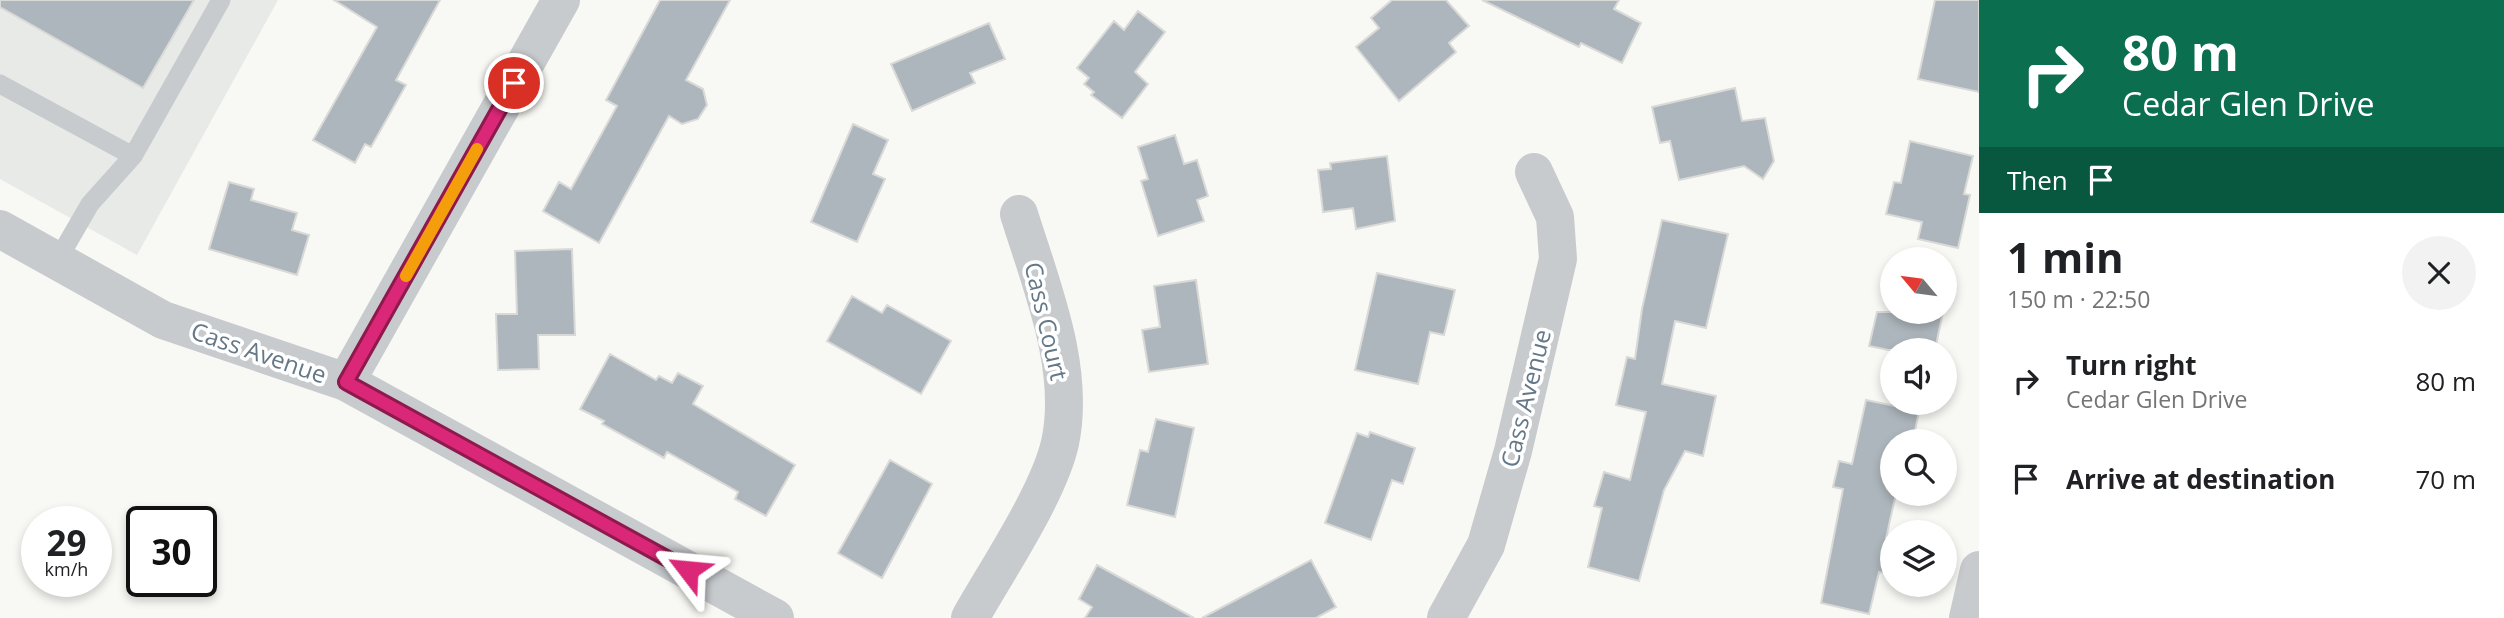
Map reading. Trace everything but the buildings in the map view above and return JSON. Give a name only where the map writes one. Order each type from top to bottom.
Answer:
[{"type":"street","points":[[346,382],[561,0]]},
{"type":"street","name":"Cass Avenue","points":[[1446,618],[1486,545],[1513,452],[1558,259],[1555,217],[1534,172]]},
{"type":"street","name":"Cass Court","points":[[970,618],[1036,502],[1060,443],[1064,398],[1054,331],[1020,214]]},
{"type":"street","name":"Cass Avenue","points":[[0,229],[163,320],[346,382],[775,618]]},
{"type":"street","points":[[1968,618],[1979,570]]},
{"type":"lane","points":[[57,261],[90,204],[133,156],[221,0]]},
{"type":"lane","points":[[0,84],[133,156]]},
{"type":"shaded area","points":[[0,0],[278,0],[137,255],[0,179]]},
{"type":"slow traffic","points":[[406,276],[477,149]]},
{"type":"route","points":[[514,83],[346,382],[688,570]]}]
